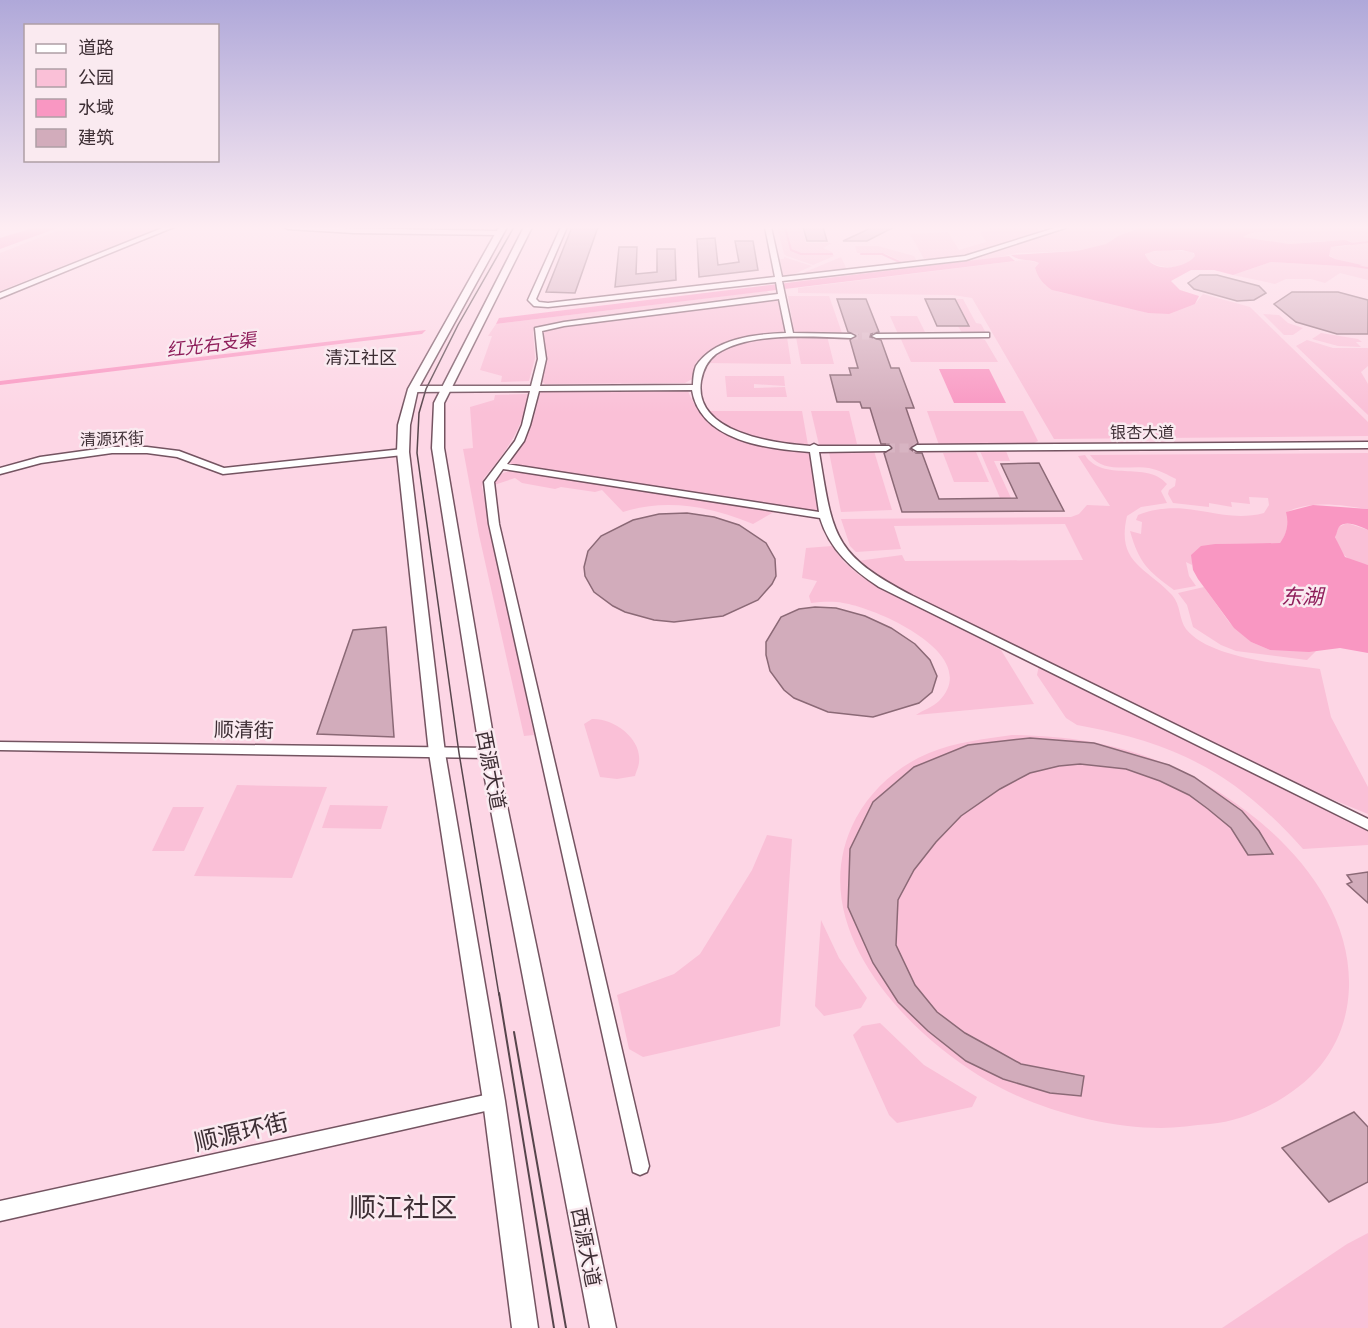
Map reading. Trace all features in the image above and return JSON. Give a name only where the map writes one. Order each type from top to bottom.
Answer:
[{"type":"main road","points":[[468,289],[413,389],[404,425],[403,452],[437,753],[494,1101],[525,1328]]},
{"type":"main road","name":"西源大道","points":[[496,289],[439,403],[438,448],[488,753],[603,1328]]},
{"type":"street","points":[[0,296],[17,289]]},
{"type":"street","points":[[537,289],[532,300],[537,304],[548,305],[767,289]]},
{"type":"street","points":[[640,1166],[494,525],[489,482],[519,441],[526,425],[542,358],[538,330],[544,327],[774,289]]},
{"type":"street","points":[[780,289],[790,335]]},
{"type":"street","points":[[851,336],[790,335],[754,338],[723,347],[700,366],[696,387],[701,409],[725,428],[761,442],[814,447],[886,448]]},
{"type":"street","points":[[876,336],[986,335]]},
{"type":"street","points":[[413,389],[696,387]]},
{"type":"street","name":"银杏大道","points":[[917,448],[1368,445]]},
{"type":"street","points":[[814,447],[825,516],[839,548],[856,567],[888,587],[1368,825]]},
{"type":"street","name":"清源环街","points":[[0,471],[80,453],[124,450],[179,454],[223,471],[403,452]]},
{"type":"street","points":[[501,466],[825,516]]},
{"type":"street","name":"顺清街","points":[[0,746],[488,753]]},
{"type":"street","name":"顺源环街","points":[[0,1211],[494,1101]]},
{"type":"green space","points":[[798,289],[1053,289],[1148,313],[1195,304],[1203,294],[1250,307],[1368,422],[1368,436],[1054,439],[972,298],[953,295],[798,293]]},
{"type":"green space","points":[[767,291],[772,296],[545,325],[533,331],[535,358],[529,381],[501,382],[502,376],[480,370],[492,336],[488,336],[496,324]]},
{"type":"green space","points":[[788,296],[829,296],[842,333],[794,331]]},
{"type":"green space","points":[[955,299],[963,299],[976,323],[981,324],[986,333],[962,333],[958,326],[969,325]]},
{"type":"green space","points":[[778,300],[785,331],[719,346],[696,362],[692,379],[685,383],[545,384],[542,381],[546,355],[541,332],[544,330]]},
{"type":"green space","points":[[1263,314],[1279,315],[1288,323],[1303,328],[1293,335],[1284,335]]},
{"type":"green space","points":[[890,316],[917,316],[926,334],[898,334]]},
{"type":"green space","points":[[1321,333],[1358,339],[1362,342],[1356,342],[1361,347],[1338,346],[1312,339]]},
{"type":"green space","points":[[827,336],[834,364],[801,364],[796,337]]},
{"type":"green space","points":[[972,336],[985,340],[998,362],[911,362],[900,337]]},
{"type":"green space","points":[[787,337],[791,364],[706,363],[724,350],[744,342]]},
{"type":"green space","points":[[1307,340],[1333,348],[1368,348],[1368,366],[1361,372],[1368,384],[1368,415],[1296,346]]},
{"type":"green space","points":[[725,376],[784,376],[785,386],[754,384],[754,388],[785,387],[787,397],[727,397]]},
{"type":"green space","points":[[543,391],[688,391],[697,408],[723,430],[756,441],[809,451],[819,510],[814,512],[514,466],[510,463],[528,430],[535,414],[539,394]]},
{"type":"green space","points":[[528,394],[518,429],[484,478],[482,487],[534,735],[524,736],[479,535],[463,449],[473,448],[470,407],[494,400],[495,395]]},
{"type":"green space","points":[[707,411],[802,411],[808,445],[780,442],[742,432],[718,420]]},
{"type":"green space","points":[[811,411],[849,411],[857,444],[819,445]]},
{"type":"green space","points":[[927,411],[1023,411],[1038,441],[1034,443],[939,445]]},
{"type":"green space","points":[[834,450],[874,451],[892,510],[841,512],[829,452]]},
{"type":"green space","points":[[980,451],[1006,451],[1010,461],[994,461],[1011,498],[1000,498]]},
{"type":"green space","points":[[976,452],[989,482],[954,482],[943,453]]},
{"type":"green space","points":[[1368,453],[1368,509],[1337,505],[1296,508],[1287,512],[1287,528],[1280,543],[1215,544],[1192,560],[1192,565],[1186,562],[1189,576],[1196,586],[1174,590],[1151,571],[1137,551],[1130,531],[1141,534],[1142,522],[1136,520],[1138,515],[1172,508],[1248,516],[1264,513],[1269,505],[1268,498],[1249,497],[1250,504],[1231,502],[1232,507],[1209,503],[1209,507],[1173,503],[1168,494],[1169,490],[1175,486],[1176,479],[1149,468],[1118,468],[1102,465],[1090,455]]},
{"type":"green space","points":[[1085,455],[1102,468],[1148,473],[1167,484],[1161,491],[1167,503],[1141,507],[1127,516],[1126,544],[1136,563],[1175,599],[1186,629],[1197,639],[1229,654],[1320,669],[1331,717],[1368,787],[1368,814],[1309,790],[894,586],[857,561],[902,555],[905,561],[1083,560],[1065,524],[894,526],[901,549],[856,552],[850,546],[841,519],[1071,517],[1079,514],[1087,505],[1110,506],[1078,456]]},
{"type":"green space","points":[[517,471],[774,512],[753,524],[722,513],[689,506],[656,506],[623,512],[602,490],[595,492],[561,487],[555,489],[522,483],[515,478],[494,485],[502,473]]},
{"type":"green space","points":[[1345,524],[1368,530],[1368,565],[1346,557],[1340,549],[1335,536],[1339,527]]},
{"type":"green space","points":[[832,546],[844,562],[859,575],[1001,650],[1034,704],[916,715],[939,701],[949,684],[948,667],[937,651],[921,637],[879,614],[843,603],[811,603],[809,596],[817,581],[802,578],[806,548]]},
{"type":"green space","points":[[1204,587],[1229,622],[1251,642],[1270,650],[1316,651],[1307,660],[1236,651],[1221,645],[1193,627],[1187,605],[1178,593]]},
{"type":"green space","points":[[1039,665],[1368,825],[1368,845],[1303,849],[1253,800],[1202,765],[1145,741],[1077,725],[1066,718],[1037,675]]},
{"type":"green space","points":[[592,719],[609,722],[631,738],[639,753],[639,764],[635,776],[617,779],[600,777],[584,724]]},
{"type":"green space","points":[[1012,735],[1050,737],[1105,745],[1158,761],[1192,776],[1226,796],[1258,820],[1288,848],[1313,879],[1333,913],[1345,949],[1349,987],[1344,1019],[1333,1047],[1321,1065],[1299,1087],[1271,1105],[1225,1122],[1161,1128],[1090,1120],[1019,1097],[978,1075],[917,1028],[890,998],[866,965],[850,930],[841,894],[842,856],[856,818],[878,788],[896,772],[918,758],[939,749]]},
{"type":"green space","points":[[237,785],[327,787],[292,878],[194,876]]},
{"type":"green space","points":[[330,805],[388,806],[381,829],[322,828]]},
{"type":"green space","points":[[173,807],[204,807],[184,851],[152,851]]},
{"type":"green space","points":[[767,835],[792,839],[780,1026],[643,1057],[629,1049],[617,995],[674,974],[700,954],[752,870]]},
{"type":"green space","points":[[821,920],[839,958],[867,998],[861,1008],[824,1016],[815,1006]]},
{"type":"green space","points":[[880,1023],[924,1065],[977,1097],[972,1107],[897,1123],[889,1115],[853,1035],[862,1026]]},
{"type":"green space","points":[[1368,1233],[1368,1328],[1222,1328],[1347,1244]]},
{"type":"water","points":[[738,289],[785,289],[496,324],[499,318]]},
{"type":"water","points":[[1179,289],[1199,296],[1195,304],[1169,314],[1148,313],[1052,290]]},
{"type":"water","points":[[426,330],[422,334],[0,385],[0,381]]},
{"type":"water","points":[[939,369],[989,369],[1006,403],[954,403]]},
{"type":"water","name":"东湖","points":[[1313,505],[1368,509],[1368,530],[1354,524],[1346,524],[1339,527],[1335,537],[1345,557],[1368,565],[1368,653],[1340,648],[1309,652],[1270,650],[1251,642],[1234,628],[1193,570],[1191,555],[1201,546],[1280,543],[1287,528],[1286,512]]},
{"type":"building","points":[[547,289],[576,289],[575,293],[546,292]]},
{"type":"building","points":[[1194,289],[1262,289],[1266,293],[1254,300],[1237,301]]},
{"type":"building","points":[[1292,292],[1338,292],[1368,300],[1368,334],[1337,334],[1296,322],[1274,304]]},
{"type":"building","points":[[837,299],[866,299],[879,332],[871,334],[870,337],[881,340],[891,368],[899,368],[914,408],[906,408],[918,443],[910,449],[916,453],[922,453],[939,499],[1017,498],[1001,464],[1039,463],[1064,511],[902,512],[884,453],[893,448],[889,444],[881,444],[870,408],[862,408],[860,402],[837,402],[830,375],[851,375],[849,368],[858,368],[850,340],[857,335],[848,332]]},
{"type":"building","points":[[925,299],[955,299],[969,326],[937,326]]},
{"type":"building","points":[[687,513],[714,517],[739,525],[766,543],[775,559],[776,576],[758,600],[723,616],[674,622],[654,620],[625,612],[594,592],[585,576],[584,567],[588,551],[601,536],[633,520],[659,514]]},
{"type":"building","points":[[836,608],[865,616],[891,628],[915,644],[930,660],[937,676],[932,692],[919,703],[873,717],[828,712],[794,698],[784,690],[770,671],[766,642],[781,617],[799,609]]},
{"type":"building","points":[[386,627],[394,737],[317,734],[353,630]]},
{"type":"building","points":[[1030,738],[1094,743],[1169,765],[1194,777],[1242,811],[1259,831],[1273,854],[1248,855],[1231,828],[1189,795],[1160,781],[1126,769],[1080,764],[1030,773],[1000,789],[961,816],[936,842],[914,870],[898,900],[896,945],[915,985],[937,1012],[965,1033],[1021,1064],[1084,1076],[1081,1096],[1050,1093],[1003,1079],[966,1061],[928,1031],[898,1002],[873,963],[848,907],[850,849],[873,802],[914,767],[968,745]]},
{"type":"building","points":[[1368,872],[1368,903],[1347,884],[1352,882],[1347,875]]},
{"type":"building","points":[[1354,1112],[1368,1127],[1368,1182],[1329,1202],[1282,1148]]},
{"type":"tunnel","points":[[851,336],[876,336]]},
{"type":"tunnel","points":[[886,448],[917,448]]},
{"type":"tram line","points":[[479,289],[426,389],[419,413],[417,453],[459,753],[499,995]]},
{"type":"tram line","points":[[499,993],[554,1328]]},
{"type":"tram line","points":[[514,1032],[566,1328]]},
{"type":"district","name":"清江社区","points":[[361,357]]},
{"type":"district","name":"顺江社区","points":[[403,1206]]},
{"type":"water label","name":"红光右支渠","points":[[211,344]]}]
